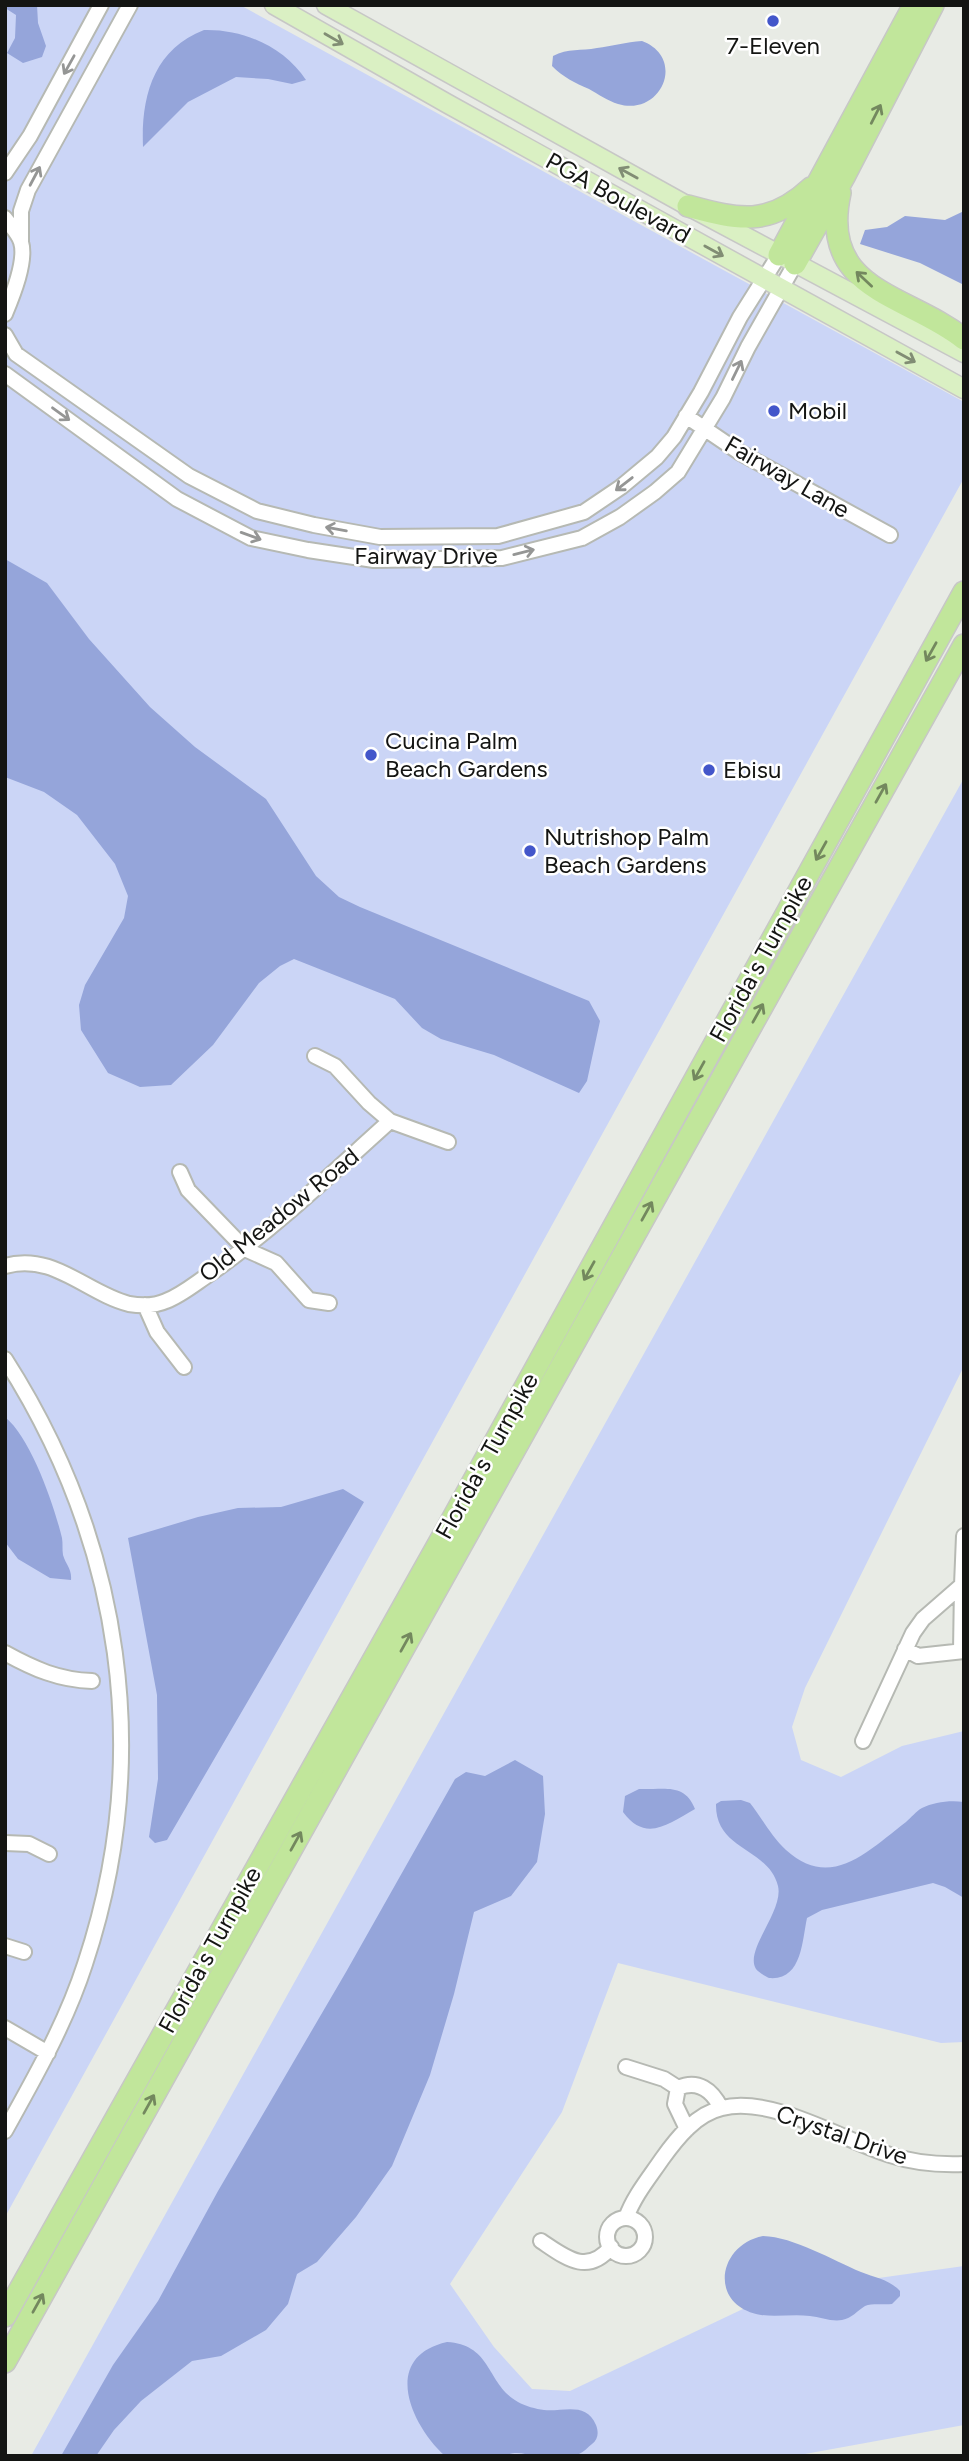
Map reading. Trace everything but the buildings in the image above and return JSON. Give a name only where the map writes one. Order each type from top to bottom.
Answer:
[{"type":"highway","points":[[787,260],[818,182],[914,5]]},
{"type":"highway","points":[[787,260],[845,175],[933,5]]},
{"type":"highway","points":[[845,175],[836,211],[836,226],[842,249],[855,270],[873,287],[964,339]]},
{"type":"highway","points":[[688,206],[727,217],[754,218],[794,204],[818,182]]},
{"type":"highway","name":"Florida's Turnpike","points":[[5,2316],[455,1515],[964,592]]},
{"type":"highway","name":"Florida's Turnpike","points":[[5,2362],[964,645]]},
{"type":"main road","name":"PGA Boulevard","points":[[274,5],[964,389]]},
{"type":"main road","name":"PGA Boulevard","points":[[326,5],[688,206],[964,353]]},
{"type":"street","points":[[5,173],[30,136],[101,5]]},
{"type":"street","points":[[5,314],[15,290],[22,255],[21,211],[27,190],[130,5]]},
{"type":"street","points":[[5,218],[21,242]]},
{"type":"street","name":"Fairway Drive","points":[[5,335],[16,354],[189,476],[257,511],[380,537],[498,536],[584,512],[621,487],[657,457],[674,437],[763,278],[787,260]]},
{"type":"street","name":"Fairway Drive","points":[[5,374],[177,499],[251,538],[374,560],[502,558],[582,538],[620,517],[678,472],[705,430],[782,289],[787,260]]},
{"type":"street","name":"Fairway Lane","points":[[686,416],[749,458],[890,535]]},
{"type":"street","points":[[315,1056],[335,1066],[369,1103],[390,1121],[448,1142]]},
{"type":"street","name":"Old Meadow Road","points":[[145,1306],[177,1296],[244,1250],[390,1121]]},
{"type":"street","points":[[180,1172],[188,1190],[244,1250],[276,1263],[309,1300],[329,1303]]},
{"type":"street","points":[[5,1266],[29,1263],[52,1267],[121,1301],[145,1306],[157,1332],[184,1367]]},
{"type":"street","points":[[5,1359],[52,1440],[85,1521],[105,1594],[118,1679],[121,1729],[120,1794],[108,1881],[85,1965],[48,2053],[5,2131]]},
{"type":"street","points":[[905,1649],[918,1656],[963,1651],[964,1536]]},
{"type":"street","points":[[863,1741],[913,1633],[923,1619],[962,1585]]},
{"type":"street","points":[[5,1653],[28,1666],[55,1676],[92,1681]]},
{"type":"street","points":[[5,1843],[29,1844],[49,1854]]},
{"type":"street","points":[[5,1946],[24,1952]]},
{"type":"street","points":[[5,2028],[48,2053]]},
{"type":"street","points":[[626,2067],[664,2079],[678,2088]]},
{"type":"street","points":[[626,2218],[631,2205],[675,2141],[687,2129],[721,2108],[714,2095],[701,2086],[685,2085],[678,2088]]},
{"type":"street","points":[[678,2088],[675,2104],[687,2129]]},
{"type":"street","name":"Crystal Drive","points":[[721,2108],[738,2105],[771,2109],[889,2155],[928,2163],[964,2164]]},
{"type":"street","points":[[626,2218],[638,2222],[642,2227],[645,2240],[639,2251],[627,2256],[615,2252],[611,2247],[608,2231],[615,2222],[626,2218]]},
{"type":"street","points":[[541,2241],[567,2258],[583,2263],[598,2259],[611,2247]]},
{"type":"shaded area","points":[[5,5],[240,5],[964,402],[964,478],[5,2217]]},
{"type":"shaded area","points":[[964,778],[964,1366],[805,1688],[792,1727],[801,1760],[841,1777],[902,1746],[964,1731],[964,2042],[941,2043],[618,1963],[562,2112],[450,2284],[494,2347],[532,2389],[570,2391],[779,2292],[964,2266],[964,2425],[794,2456],[31,2456]]},
{"type":"water","points":[[5,5],[37,5],[38,23],[46,46],[42,57],[23,63],[7,53],[15,38],[16,15],[5,8]]},
{"type":"water","points":[[204,30],[234,33],[262,42],[286,58],[306,80],[292,84],[236,77],[188,102],[143,147],[145,110],[154,77],[173,50]]},
{"type":"water","points":[[642,41],[656,49],[666,72],[663,84],[656,94],[646,102],[633,106],[611,101],[569,79],[552,66],[553,56],[564,52]]},
{"type":"water","points":[[964,211],[964,285],[920,263],[860,244],[865,230],[887,227],[905,216],[945,220]]},
{"type":"water","points":[[5,559],[47,583],[89,639],[150,707],[195,747],[266,799],[316,876],[339,897],[589,1001],[600,1021],[587,1081],[579,1093],[494,1055],[441,1039],[422,1028],[395,999],[294,959],[280,966],[259,983],[213,1045],[171,1085],[140,1087],[108,1073],[81,1030],[79,1005],[85,985],[124,918],[128,896],[115,864],[77,815],[44,792],[5,777]]},
{"type":"water","points":[[5,1417],[24,1440],[40,1473],[58,1524],[63,1555],[71,1580],[50,1578],[18,1559],[5,1542]]},
{"type":"water","points":[[343,1489],[364,1502],[167,1840],[155,1843],[149,1837],[158,1779],[157,1695],[128,1538],[198,1517],[238,1508],[281,1507]]},
{"type":"water","points":[[515,1760],[543,1776],[545,1814],[537,1862],[511,1896],[474,1912],[430,2075],[392,2166],[356,2217],[317,2262],[297,2274],[288,2304],[266,2330],[221,2356],[192,2361],[141,2401],[114,2430],[96,2456],[61,2456],[113,2365],[158,2301],[218,2191],[455,1779],[466,1772],[485,1776]]},
{"type":"water","points":[[639,1789],[679,1791],[691,1800],[695,1809],[658,1828],[640,1827],[623,1812],[625,1796]]},
{"type":"water","points":[[741,1800],[750,1803],[786,1850],[803,1862],[818,1867],[834,1867],[849,1862],[878,1844],[922,1808],[942,1802],[964,1802],[964,1898],[933,1883],[822,1910],[807,1918],[799,1958],[794,1966],[780,1977],[769,1978],[756,1969],[754,1961],[759,1941],[775,1907],[778,1886],[764,1863],[733,1840],[718,1819],[716,1804],[721,1801]]},
{"type":"water","points":[[763,2236],[787,2240],[887,2281],[900,2291],[900,2296],[892,2304],[868,2305],[842,2320],[804,2315],[761,2315],[744,2309],[732,2300],[726,2288],[728,2263],[736,2251]]},
{"type":"water","points":[[447,2342],[473,2350],[508,2394],[521,2403],[544,2410],[573,2409],[586,2413],[596,2425],[596,2440],[583,2452],[570,2457],[517,2453],[505,2456],[445,2456],[432,2443],[413,2410],[408,2393],[408,2376],[414,2362],[427,2350]]},
{"type":"place","name":"7-Eleven","points":[[773,21]]},
{"type":"place","name":"Mobil","points":[[774,411]]},
{"type":"place","name":"Cucina Palm Beach Gardens","points":[[371,755]]},
{"type":"place","name":"Ebisu","points":[[709,770]]},
{"type":"place","name":"Nutrishop Palm Beach Gardens","points":[[530,851]]}]
